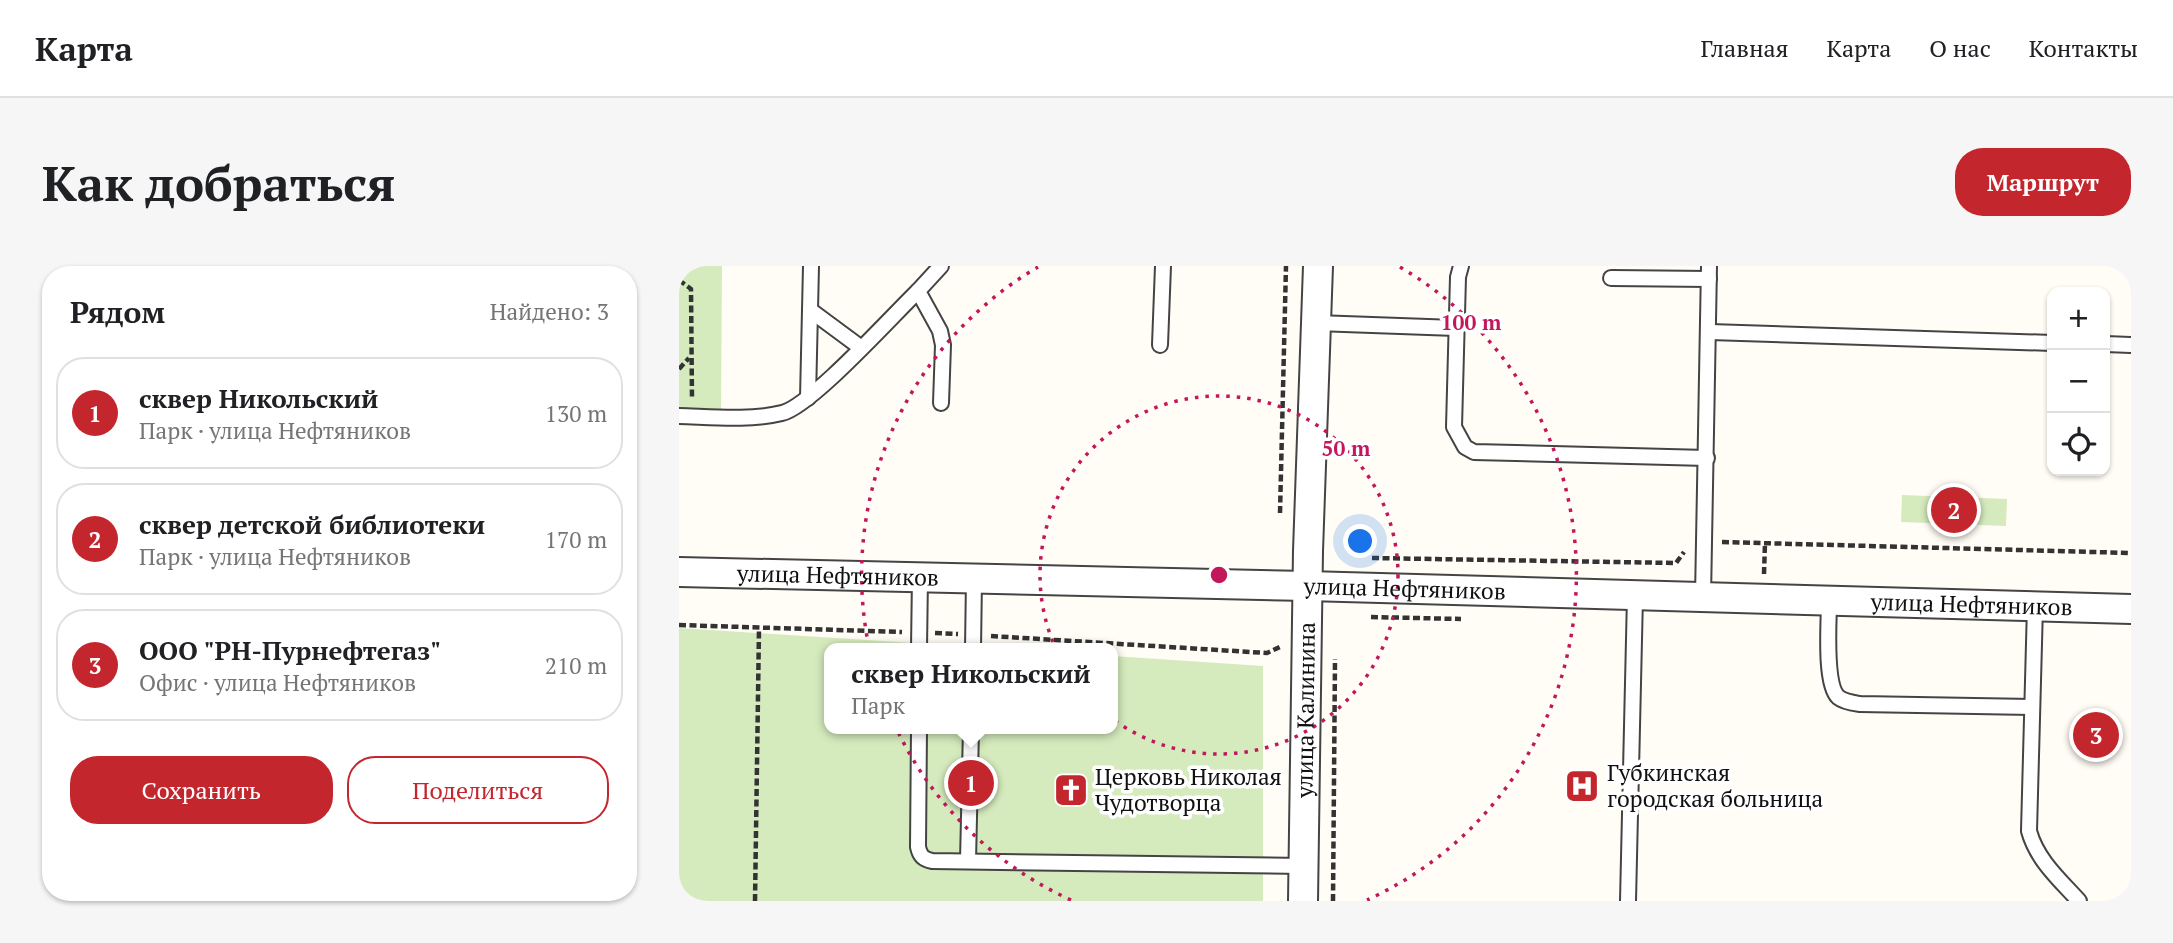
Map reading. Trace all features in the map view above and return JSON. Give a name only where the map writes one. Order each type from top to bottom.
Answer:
[{"type":"street","name":"улица Калинина","points":[[1303,901],[1307,586],[1318,266]]},
{"type":"street","name":"улица Нефтяников","points":[[679,572],[2131,609]]},
{"type":"lane","points":[[808,398],[811,266]]},
{"type":"lane","points":[[685,413],[758,417],[785,413],[808,398],[941,266]]},
{"type":"lane","points":[[1160,345],[1163,266]]},
{"type":"lane","points":[[1459,270],[1454,427],[1465,447],[1473,452],[1707,458]]},
{"type":"lane","points":[[1611,278],[1709,272],[1710,332],[1703,597]]},
{"type":"lane","points":[[918,290],[940,331],[943,345],[941,403]]},
{"type":"lane","points":[[810,310],[860,347]]},
{"type":"lane","points":[[1316,323],[1456,328]]},
{"type":"lane","points":[[1710,332],[2047,343]]},
{"type":"lane","points":[[2110,344],[2131,345]]},
{"type":"lane","points":[[919,643],[920,577]]},
{"type":"lane","points":[[973,643],[974,579]]},
{"type":"lane","points":[[1628,901],[1635,596]]},
{"type":"lane","points":[[1829,601],[1829,663],[1834,690],[1839,698],[1860,704],[2032,707]]},
{"type":"lane","points":[[2035,606],[2029,831],[2033,845],[2043,861],[2078,901]]},
{"type":"lane","points":[[919,734],[918,847],[920,855],[932,861],[1303,866]]},
{"type":"lane","points":[[968,861],[971,734]]},
{"type":"path","points":[[1280,513],[1286,266]]},
{"type":"path","points":[[679,280],[691,289],[690,357],[685,413]]},
{"type":"path","points":[[679,369],[690,357]]},
{"type":"path","points":[[1372,558],[1676,563],[1686,550],[1686,541],[2131,553]]},
{"type":"path","points":[[755,901],[759,628]]},
{"type":"path","points":[[1333,901],[1335,658]]},
{"type":"green space","points":[[679,266],[722,266],[721,410],[679,409]]},
{"type":"green space","points":[[1902,495],[2007,499],[2006,526],[1901,522]]},
{"type":"green space","points":[[679,628],[914,643],[824,643],[824,734],[1118,734],[1118,656],[1263,666],[1263,901],[679,901]]},
{"type":"place","name":"сквер детской библиотеки","points":[[1954,510]]},
{"type":"place","name":"ООО \"РН-Пурнефтегаз\"","points":[[2096,735]]},
{"type":"place","name":"сквер Никольский","points":[[971,783]]},
{"type":"place","name":"Губкинская городская больница","points":[[1582,786]]},
{"type":"place","name":"Церковь Николая Чудотворца","points":[[1071,790]]}]
